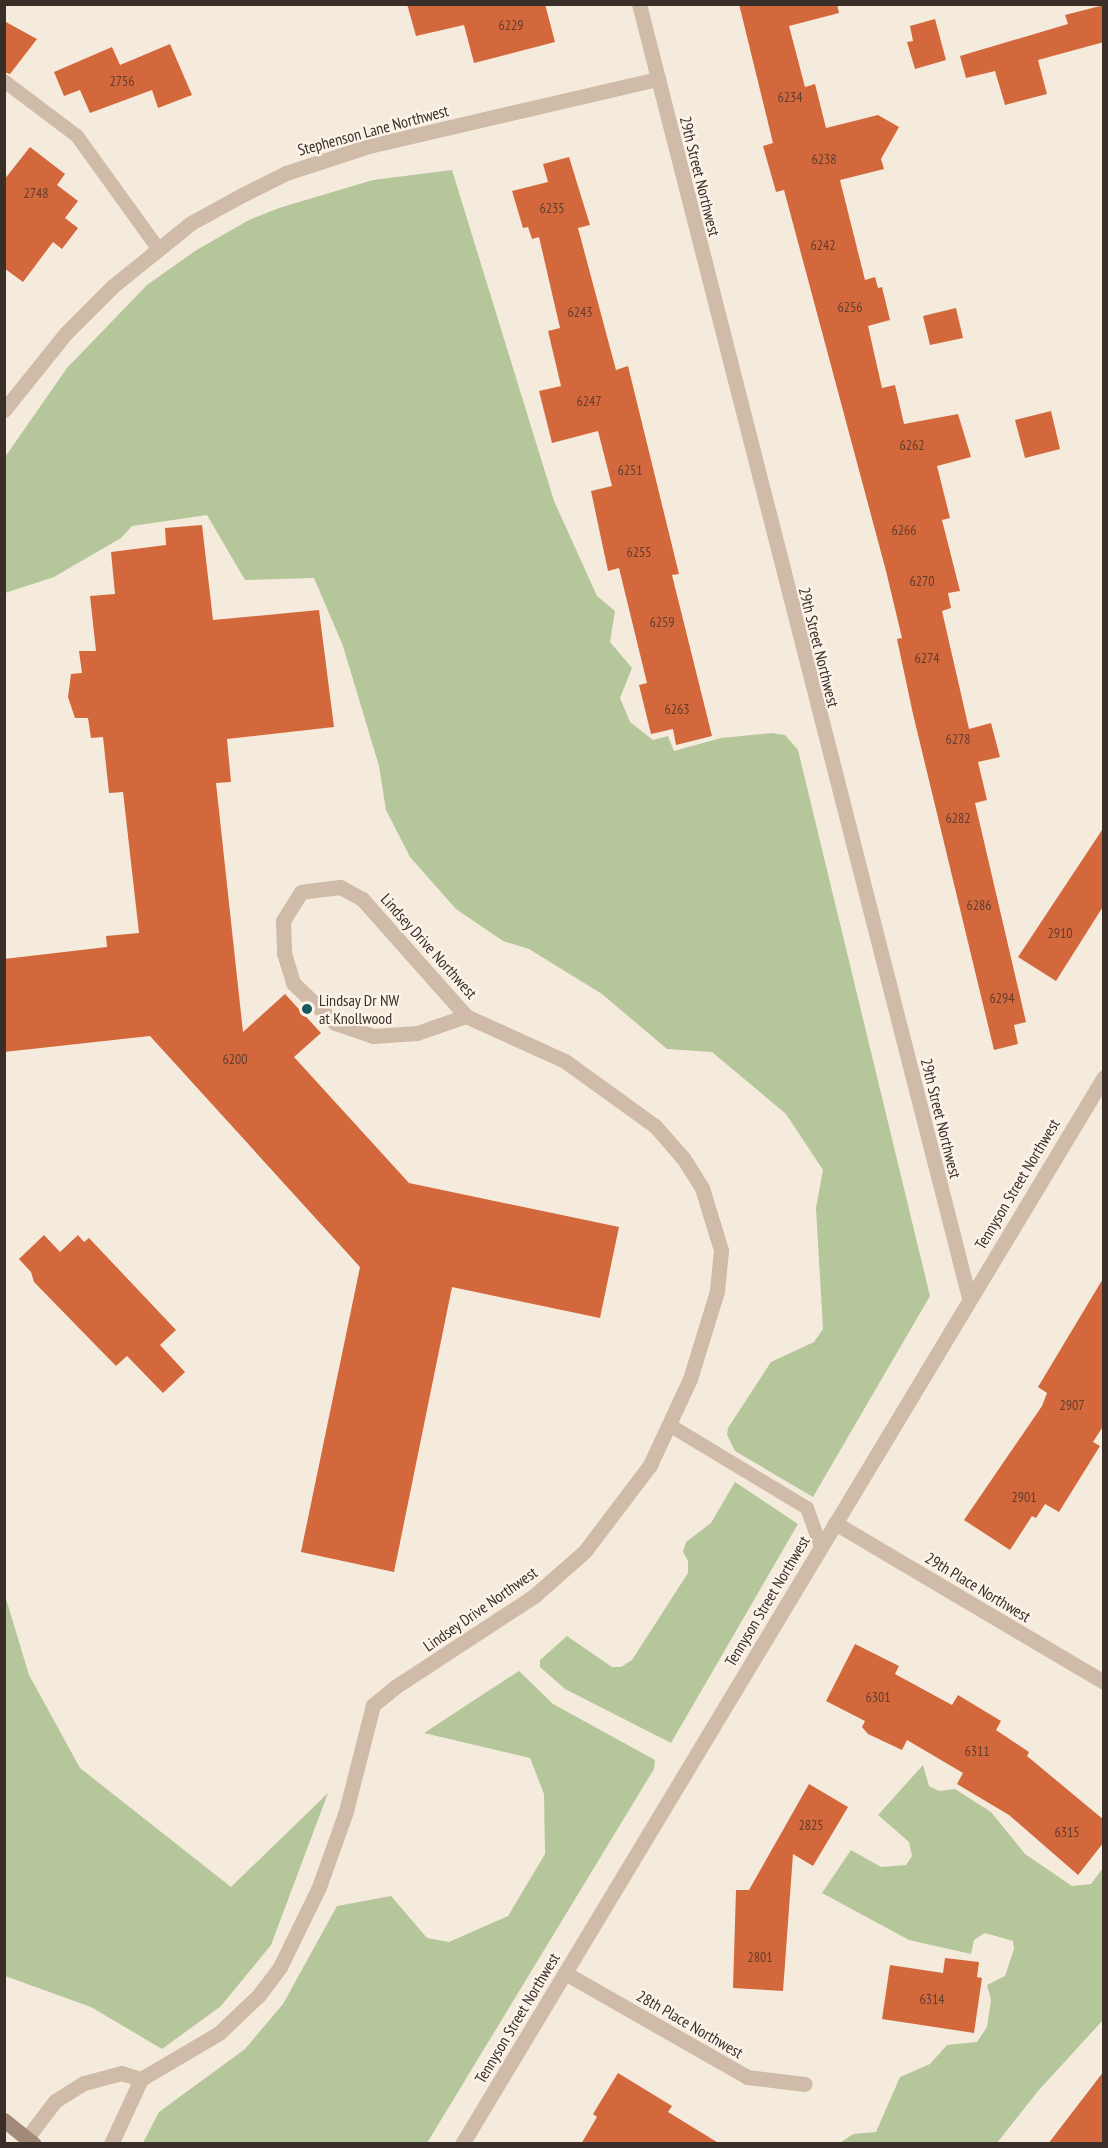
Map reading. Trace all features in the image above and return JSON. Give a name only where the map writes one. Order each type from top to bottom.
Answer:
[{"type":"street","name":"29th Street Northwest","points":[[639,4],[969,1298]]},
{"type":"street","name":"Stephenson Lane Northwest","points":[[4,410],[65,334],[157,247],[213,210],[311,164],[383,142],[658,80]]},
{"type":"street","name":"Lindsey Drive Northwest","points":[[141,2079],[219,2033],[259,1995],[280,1967],[319,1887],[342,1822],[373,1706],[395,1687],[534,1596],[585,1551],[622,1506],[671,1425],[690,1379],[717,1291],[721,1250],[702,1188],[656,1126],[626,1102],[565,1061],[466,1016],[362,899],[340,887],[301,892],[283,921],[284,953],[293,983],[335,1023],[373,1036],[417,1033],[466,1016]]},
{"type":"street","name":"Tennyson Street Northwest","points":[[462,2144],[1104,1077]]},
{"type":"street","name":"29th Place Northwest","points":[[835,1523],[1104,1682]]},
{"type":"street","name":"28th Place Northwest","points":[[565,1973],[747,2077],[805,2084]]},
{"type":"street","points":[[4,2120],[31,2141],[56,2101],[84,2083],[121,2073],[141,2079],[111,2144]]},
{"type":"lane","points":[[4,81],[77,136],[157,247]]},
{"type":"lane","points":[[671,1425],[807,1508],[821,1546]]},
{"type":"green space","points":[[452,170],[554,501],[597,596],[615,611],[610,642],[632,668],[620,698],[630,722],[653,740],[668,736],[674,751],[721,738],[772,733],[785,735],[798,750],[930,1296],[813,1497],[735,1451],[727,1435],[728,1428],[771,1362],[814,1342],[823,1329],[816,1208],[823,1170],[786,1114],[712,1052],[667,1049],[602,994],[529,949],[503,941],[456,909],[410,857],[386,810],[379,766],[343,646],[314,578],[245,580],[207,515],[132,526],[121,538],[54,577],[5,593],[5,457],[67,368],[147,285],[195,251],[249,220],[279,208],[373,180]]},
{"type":"green space","points":[[735,1482],[798,1524],[671,1743],[565,1689],[540,1667],[540,1660],[567,1636],[612,1667],[621,1667],[632,1660],[688,1573],[688,1561],[683,1552],[686,1542],[711,1523]]},
{"type":"green space","points":[[4,1592],[29,1675],[80,1768],[231,1887],[328,1793],[271,1945],[221,2006],[162,2049],[91,2007],[5,1976]]},
{"type":"green space","points":[[519,1671],[553,1704],[655,1760],[654,1769],[427,2143],[143,2143],[159,2112],[245,2049],[283,2004],[337,1906],[391,1896],[427,1938],[449,1942],[508,1916],[545,1854],[544,1794],[530,1758],[424,1733]]},
{"type":"green space","points":[[923,1765],[929,1786],[939,1791],[955,1789],[991,1812],[1025,1854],[1072,1886],[1091,1884],[1103,1868],[1103,2020],[1038,2091],[997,2143],[840,2143],[853,2134],[876,2132],[900,2077],[930,2064],[947,2045],[977,2042],[987,2027],[991,2000],[987,1985],[1005,1976],[1014,1949],[1013,1941],[985,1933],[974,1940],[971,1954],[909,1940],[822,1893],[851,1850],[881,1867],[906,1865],[912,1856],[909,1842],[878,1815]]},
{"type":"building","points":[[407,4],[545,4],[555,42],[474,63],[464,25],[416,36]]},
{"type":"building","points":[[739,4],[837,4],[839,13],[789,26],[805,87],[815,84],[826,128],[878,115],[899,127],[881,159],[884,169],[840,180],[865,280],[875,277],[878,288],[882,287],[890,320],[868,326],[882,388],[895,385],[904,424],[958,414],[971,457],[937,466],[950,518],[942,520],[960,591],[948,593],[951,608],[942,611],[969,729],[991,723],[1000,757],[978,762],[987,800],[975,803],[1026,1022],[1014,1025],[1018,1044],[994,1050],[913,714],[897,639],[902,638],[886,571],[784,190],[776,192],[763,146],[773,143]]},
{"type":"building","points":[[1104,5],[1104,42],[1038,60],[1047,94],[1005,105],[995,71],[966,78],[960,56],[1068,24],[1065,15]]},
{"type":"building","points":[[935,19],[946,60],[915,69],[907,42],[913,41],[910,26]]},
{"type":"building","points":[[4,21],[37,39],[10,74],[4,72]]},
{"type":"building","points":[[170,44],[192,95],[158,108],[152,90],[90,113],[80,90],[64,96],[54,72],[112,47],[120,65]]},
{"type":"building","points":[[30,147],[65,174],[57,185],[78,201],[65,218],[78,228],[62,249],[53,242],[23,282],[4,268],[4,180]]},
{"type":"building","points":[[569,157],[590,225],[578,228],[616,370],[628,366],[679,574],[672,575],[712,736],[676,745],[673,729],[651,734],[639,685],[647,683],[619,568],[608,571],[591,491],[612,486],[598,431],[552,443],[539,391],[561,386],[548,331],[560,328],[539,237],[532,239],[528,227],[523,228],[512,191],[548,182],[543,164]]},
{"type":"building","points":[[956,308],[963,338],[930,345],[923,316]]},
{"type":"building","points":[[1051,411],[1060,449],[1025,458],[1015,420]]},
{"type":"building","points":[[202,525],[213,620],[319,610],[334,727],[227,739],[231,782],[216,783],[243,1032],[285,994],[321,1033],[294,1057],[409,1183],[619,1227],[600,1318],[452,1287],[394,1572],[301,1552],[360,1267],[150,1036],[4,1052],[4,959],[107,947],[106,936],[139,933],[123,792],[109,793],[103,737],[91,738],[88,718],[75,718],[68,697],[71,674],[82,673],[79,651],[96,651],[90,596],[115,594],[111,552],[166,545],[165,528]]},
{"type":"building","points":[[1104,827],[1104,905],[1056,981],[1018,957]]},
{"type":"building","points":[[44,1235],[60,1252],[78,1235],[84,1242],[89,1238],[176,1330],[160,1345],[185,1372],[163,1393],[127,1356],[116,1366],[34,1282],[31,1272],[19,1259]]},
{"type":"building","points":[[1104,1277],[1104,1425],[1093,1442],[1100,1446],[1059,1512],[1045,1504],[1036,1518],[1032,1516],[1010,1550],[964,1520],[1042,1406],[1047,1393],[1038,1387]]},
{"type":"building","points":[[855,1644],[899,1666],[895,1674],[952,1705],[958,1695],[1001,1721],[996,1730],[1029,1752],[1027,1756],[1104,1820],[1104,1842],[1078,1875],[1009,1815],[957,1784],[963,1773],[907,1740],[902,1750],[868,1734],[862,1727],[865,1721],[826,1701]]},
{"type":"building","points":[[809,1784],[848,1807],[813,1866],[793,1854],[783,1991],[733,1988],[736,1890],[749,1890]]},
{"type":"building","points":[[945,1958],[979,1962],[977,1977],[982,1978],[974,2033],[882,2019],[890,1965],[943,1973]]},
{"type":"building","points":[[1104,2071],[1104,2144],[1048,2144]]},
{"type":"building","points":[[618,2073],[672,2106],[668,2112],[720,2144],[581,2144],[597,2117],[593,2114]]},
{"type":"place","name":"Lindsay Dr NW at Knollwood","points":[[307,1009]]}]
